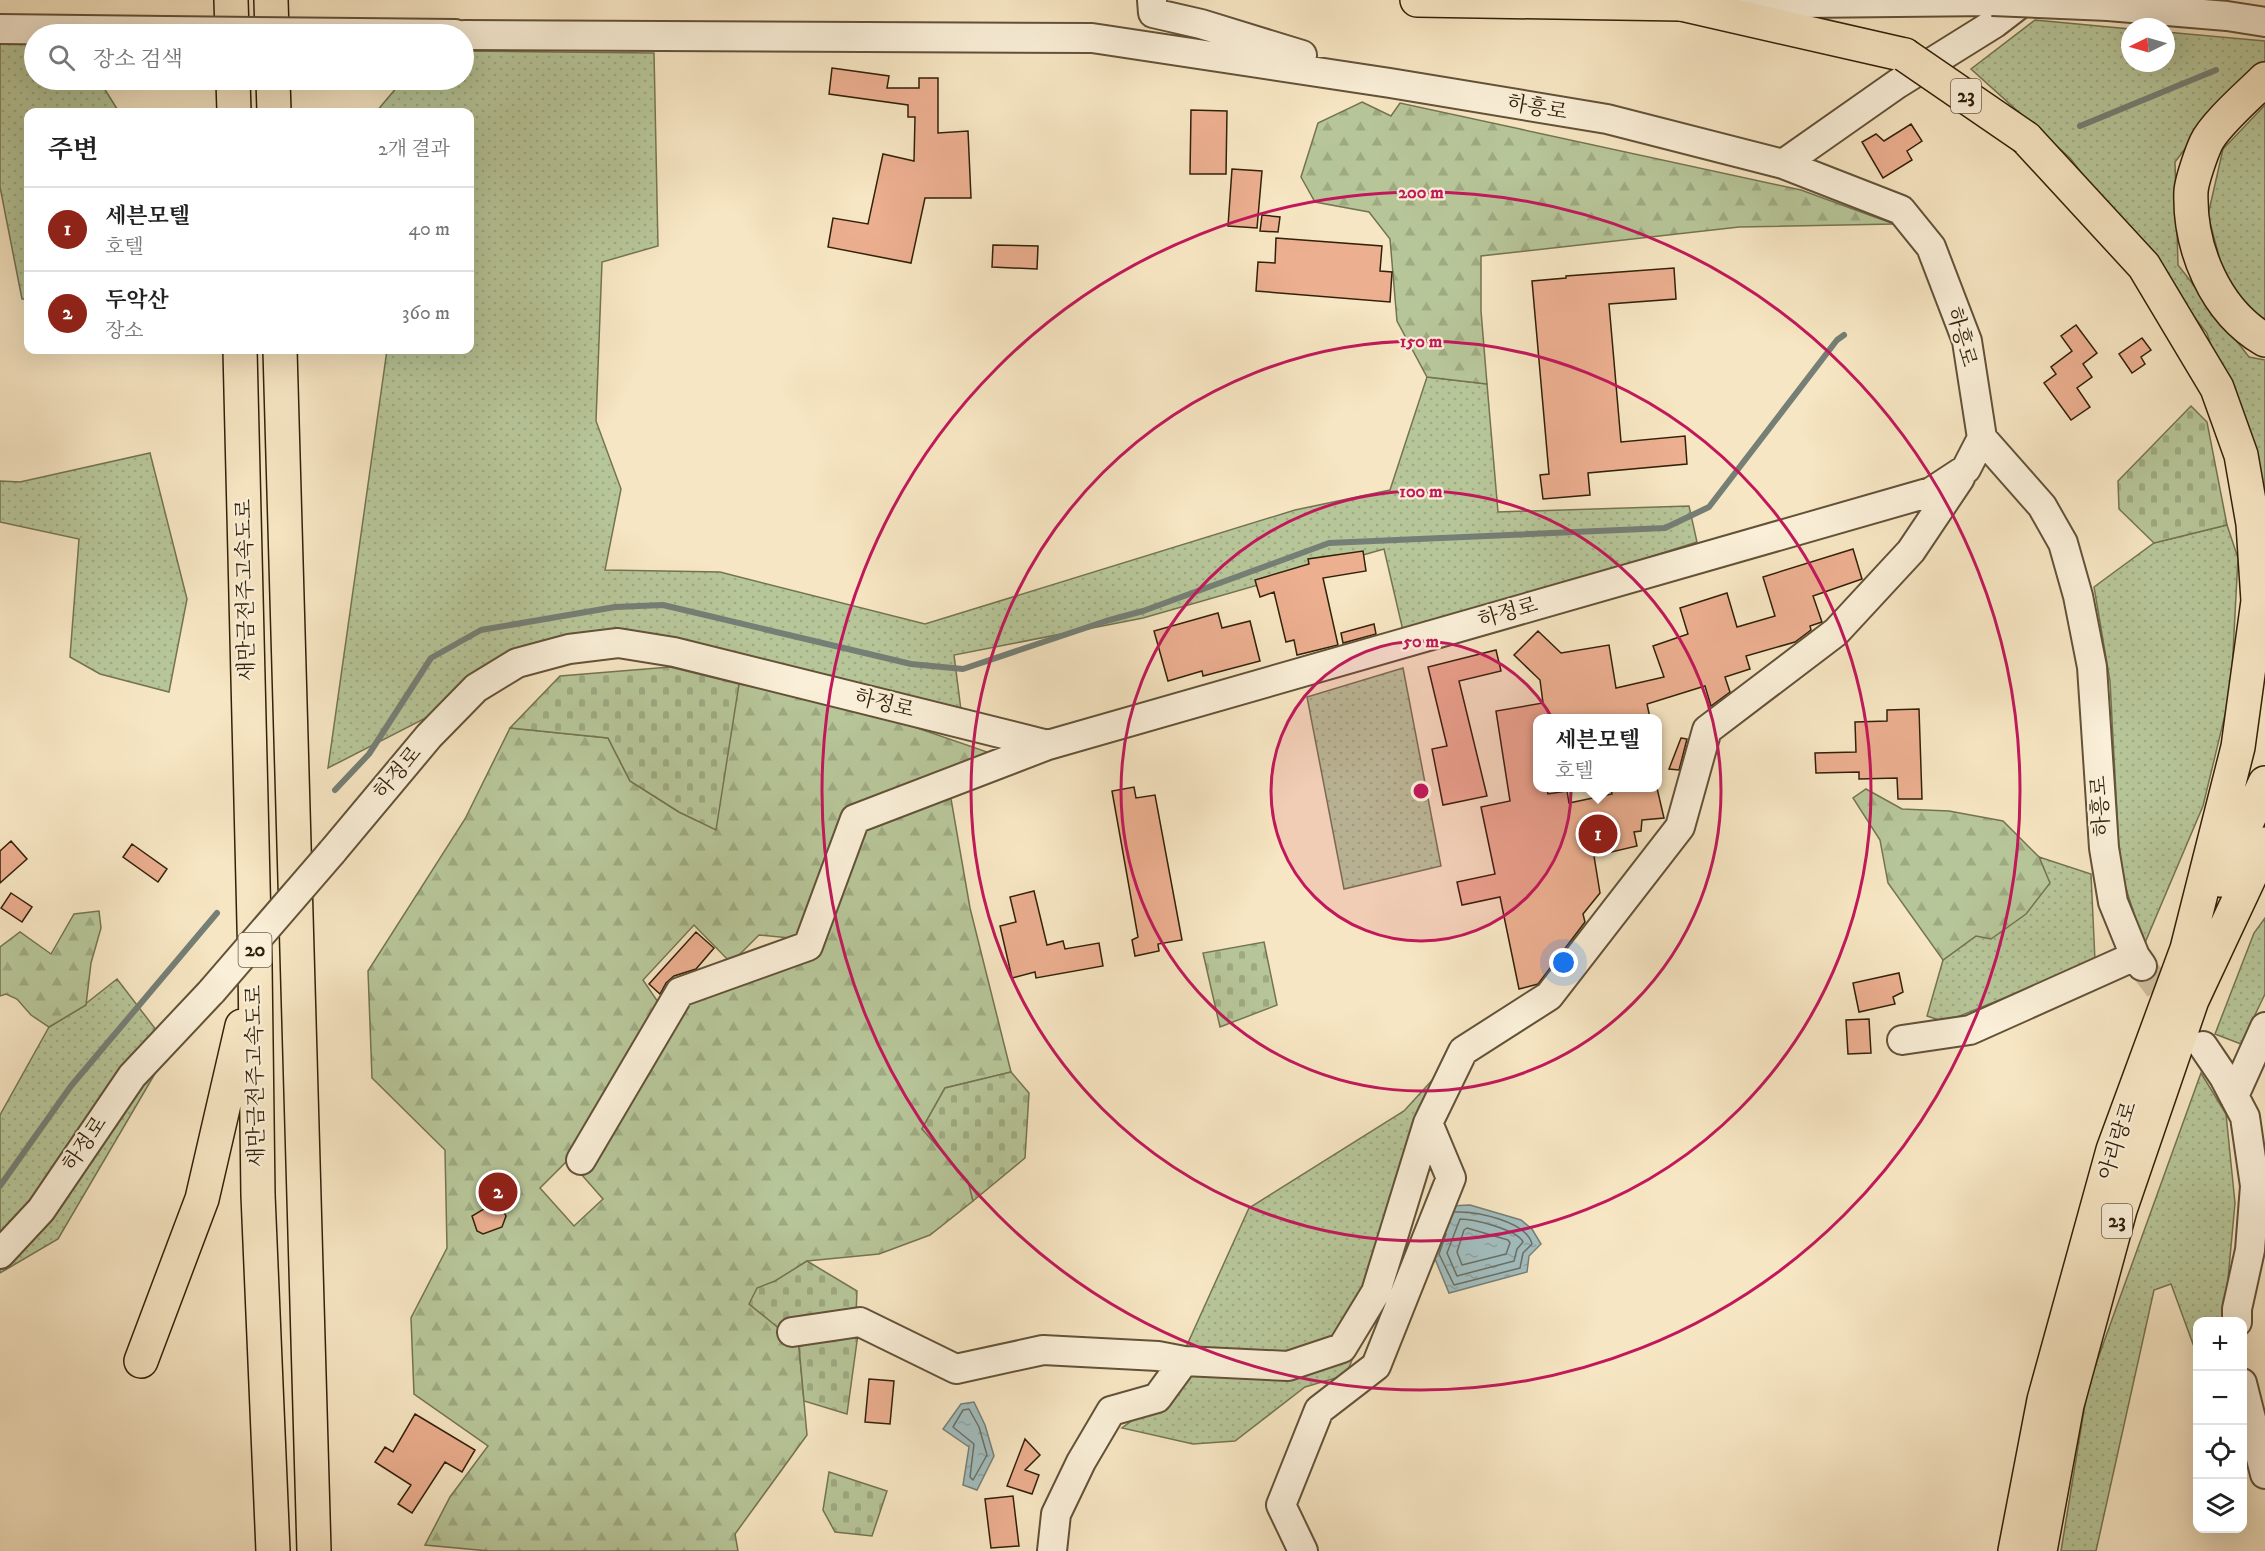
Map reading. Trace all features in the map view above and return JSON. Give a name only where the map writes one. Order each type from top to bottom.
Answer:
[{"type":"main road","points":[[231,0],[232,24]]},
{"type":"main road","points":[[271,0],[272,24]]},
{"type":"main road","name":"23","points":[[1418,0],[1681,4],[1905,55],[2026,138],[2144,266],[2217,388],[2241,455],[2253,524],[2258,601],[2238,747],[2187,949]]},
{"type":"main road","points":[[2265,79],[2233,110],[2206,142],[2191,190],[2196,248],[2221,302],[2248,330],[2265,340]]},
{"type":"main road","points":[[233,90],[234,108]]},
{"type":"main road","points":[[273,90],[274,108]]},
{"type":"main road","name":"새만금전주고속도로","points":[[240,354],[255,965],[258,1195],[273,1551]]},
{"type":"main road","name":"새만금전주고속도로","points":[[280,354],[314,1551]]},
{"type":"main road","name":"아리랑로","points":[[2014,1551],[2044,1400],[2113,1150],[2187,949],[2265,783]]},
{"type":"main road","name":"아리랑로","points":[[2040,1551],[2067,1405],[2120,1210],[2192,1000],[2265,844]]},
{"type":"main road","name":"23","points":[[2235,904],[2265,874]]},
{"type":"main road","points":[[141,1361],[202,1199],[255,965]]},
{"type":"street","points":[[1152,0],[1154,13],[1201,24],[1390,83]]},
{"type":"street","points":[[1783,164],[1896,84],[1995,23],[2025,0]]},
{"type":"street","points":[[1681,4],[1992,1],[2108,6],[2227,16],[2265,22]]},
{"type":"street","points":[[0,29],[24,29]]},
{"type":"street","points":[[474,35],[1092,38],[1390,83]]},
{"type":"street","name":"하흥로","points":[[1390,83],[1607,119],[1783,164],[1900,210],[1931,247],[1967,342],[1982,438],[2042,506],[2063,543],[2066,553],[2078,596],[2092,667],[2104,848],[2113,902],[2139,961],[1970,1030],[1902,1040]]},
{"type":"street","name":"하정로","points":[[0,1254],[41,1210],[132,1076],[212,991],[429,736],[476,688],[517,663],[569,650],[618,643],[674,652],[1048,745],[1931,492],[1966,469],[1982,438]]},
{"type":"street","points":[[792,1332],[860,1322],[956,1369],[1043,1350],[1288,1366],[1342,1348],[1376,1292],[1428,1123],[1463,1051],[1549,996],[1680,827],[1707,730],[1836,632],[1911,551],[1966,469]]},
{"type":"street","points":[[581,1160],[680,992],[808,946],[855,819],[1048,745]]},
{"type":"street","points":[[2234,1096],[2265,1027]]},
{"type":"street","points":[[2203,1046],[2224,1077],[2245,1117],[2255,1186],[2250,1250],[2237,1317]]},
{"type":"street","points":[[1303,1551],[1281,1505],[1319,1410],[1376,1366],[1451,1178],[1428,1123]]},
{"type":"street","points":[[1052,1551],[1056,1514],[1081,1462],[1111,1411],[1157,1398],[1184,1361]]},
{"type":"street","points":[[2247,1403],[2265,1474]]},
{"type":"green space","points":[[2035,20],[2121,28],[2121,72],[2175,72],[2175,33],[2265,41],[2265,66],[2227,93],[2175,162],[2178,265],[2249,357],[2265,360],[2265,517],[2207,333],[2070,158],[1971,69]]},
{"type":"green space","points":[[0,41],[24,42],[24,90],[105,90],[116,108],[24,108],[24,299],[22,299],[0,187]]},
{"type":"green space","points":[[474,51],[654,53],[658,246],[602,262],[596,421],[621,489],[605,570],[720,572],[925,624],[1295,510],[1390,490],[1427,377],[1487,384],[1498,512],[1689,506],[1697,542],[1404,635],[1384,549],[1143,618],[954,655],[961,710],[611,629],[499,657],[457,702],[328,768],[386,354],[474,354],[474,108],[379,108],[395,90],[474,90]]},
{"type":"green space","points":[[1362,102],[1391,116],[1400,103],[1801,190],[1894,224],[1739,227],[1481,256],[1481,311],[1487,384],[1427,377],[1397,321],[1390,239],[1369,212],[1315,202],[1301,177],[1318,123]]},
{"type":"green space","points":[[2265,105],[2265,325],[2228,290],[2208,215],[2223,149]]},
{"type":"green space","points":[[2191,406],[2207,422],[2227,525],[2154,543],[2119,509],[2118,481]]},
{"type":"green space","points":[[150,453],[187,599],[169,692],[100,674],[70,657],[79,539],[0,522],[0,481],[20,482]]},
{"type":"green space","points":[[2227,525],[2238,558],[2231,690],[2203,806],[2144,945],[2120,870],[2110,681],[2094,587],[2154,543]]},
{"type":"green space","points":[[670,667],[739,684],[716,830],[679,812],[630,781],[608,738],[510,728],[560,676]]},
{"type":"green space","points":[[1403,668],[1441,866],[1344,889],[1307,697]]},
{"type":"green space","points":[[739,684],[862,709],[993,754],[850,818],[800,939],[759,935],[731,963],[694,925],[643,980],[658,1002],[580,1148],[540,1188],[574,1226],[603,1199],[581,1174],[684,999],[813,956],[861,828],[950,793],[970,908],[1011,1072],[945,1088],[922,1129],[969,1181],[973,1201],[930,1235],[879,1254],[807,1261],[775,1283],[781,1330],[799,1347],[807,1435],[735,1534],[738,1551],[489,1551],[425,1545],[450,1497],[488,1446],[414,1394],[411,1318],[447,1248],[445,1150],[372,1078],[368,971],[465,819],[510,728],[608,738],[630,781],[679,812],[715,829],[729,723]]},
{"type":"green space","points":[[1866,789],[1902,809],[1949,811],[2003,821],[2039,857],[2050,883],[2026,914],[1991,939],[1976,936],[1943,960],[1888,883],[1880,840],[1853,798]]},
{"type":"green space","points":[[2039,857],[2091,874],[2095,961],[1945,1022],[1927,1016],[1943,960],[2049,883]]},
{"type":"green space","points":[[99,911],[101,928],[91,963],[86,1005],[49,1027],[31,1015],[17,999],[6,994],[0,996],[0,947],[20,932],[51,954],[74,914]]},
{"type":"green space","points":[[2265,918],[2265,994],[2241,1044],[2215,1034],[2254,933]]},
{"type":"green space","points":[[1264,942],[1277,1005],[1220,1027],[1203,953]]},
{"type":"green space","points":[[117,979],[170,1048],[58,1239],[0,1273],[0,1115],[49,1027],[79,1009]]},
{"type":"green space","points":[[1011,1072],[1029,1093],[1025,1158],[973,1201],[968,1181],[922,1129],[945,1088]]},
{"type":"green space","points":[[2201,1073],[2226,1114],[2235,1203],[2228,1279],[2228,1317],[2193,1317],[2193,1344],[2171,1284],[2154,1290],[2096,1551],[2061,1551],[2088,1386]]},
{"type":"green space","points":[[1437,1075],[1429,1169],[1346,1375],[1305,1387],[1235,1441],[1193,1444],[1122,1428],[1182,1383],[1187,1345],[1249,1208],[1404,1111]]},
{"type":"green space","points":[[807,1261],[857,1291],[856,1315],[781,1330],[749,1304],[757,1288],[775,1281]]},
{"type":"green space","points":[[858,1334],[847,1414],[804,1401],[799,1347],[827,1336]]},
{"type":"green space","points":[[829,1472],[887,1491],[872,1536],[835,1532],[823,1510]]},
{"type":"water","points":[[1470,1205],[1521,1220],[1532,1229],[1541,1244],[1529,1256],[1527,1272],[1449,1293],[1433,1254],[1449,1206]]},
{"type":"water","points":[[974,1402],[985,1425],[994,1456],[977,1490],[963,1485],[969,1447],[943,1429],[961,1404]]},
{"type":"building","points":[[832,68],[889,76],[887,88],[919,88],[919,78],[938,78],[938,133],[968,131],[971,198],[925,198],[911,263],[828,247],[833,218],[868,224],[883,154],[914,161],[915,117],[908,117],[908,105],[829,94]]},
{"type":"building","points":[[1191,110],[1227,111],[1226,174],[1190,174]]},
{"type":"building","points":[[1911,124],[1922,141],[1907,151],[1912,160],[1883,178],[1862,142],[1876,134],[1884,141]]},
{"type":"building","points":[[1232,169],[1262,171],[1257,228],[1228,226]]},
{"type":"building","points":[[1262,215],[1280,217],[1278,232],[1260,231]]},
{"type":"building","points":[[1276,238],[1382,246],[1380,271],[1392,272],[1390,302],[1256,291],[1258,262],[1275,263]]},
{"type":"building","points":[[993,245],[1038,246],[1037,269],[992,267]]},
{"type":"building","points":[[1674,268],[1676,299],[1609,304],[1621,442],[1685,436],[1687,464],[1588,473],[1590,495],[1543,499],[1540,475],[1549,474],[1532,281],[1566,278],[1566,276]]},
{"type":"building","points":[[2076,325],[2097,353],[2083,364],[2092,377],[2077,388],[2090,407],[2071,420],[2044,383],[2056,374],[2051,367],[2072,351],[2061,336]]},
{"type":"building","points":[[2142,338],[2151,350],[2141,357],[2145,364],[2132,373],[2119,354]]},
{"type":"building","points":[[1853,549],[1862,579],[1813,596],[1822,622],[1810,626],[1811,630],[1795,642],[1746,656],[1750,669],[1725,677],[1730,692],[1711,706],[1705,686],[1647,704],[1649,714],[1533,714],[1533,792],[1548,792],[1548,794],[1567,792],[1569,803],[1612,794],[1612,792],[1658,792],[1664,818],[1642,820],[1641,831],[1634,832],[1637,846],[1594,856],[1600,893],[1583,914],[1585,922],[1538,984],[1519,989],[1500,897],[1462,905],[1457,882],[1495,874],[1481,807],[1510,801],[1496,711],[1543,703],[1540,680],[1514,655],[1538,631],[1561,653],[1609,645],[1616,688],[1664,677],[1653,646],[1688,634],[1680,608],[1727,593],[1737,627],[1775,616],[1763,577]]},
{"type":"building","points":[[1363,551],[1366,571],[1323,578],[1338,645],[1297,655],[1294,640],[1286,642],[1274,592],[1260,597],[1255,580],[1309,564],[1308,559]]},
{"type":"building","points":[[1218,613],[1222,628],[1250,621],[1260,661],[1203,676],[1202,671],[1168,681],[1154,631]]},
{"type":"building","points":[[1374,624],[1376,634],[1343,643],[1341,633]]},
{"type":"building","points":[[1496,650],[1501,671],[1459,681],[1487,796],[1443,805],[1432,749],[1447,746],[1428,667]]},
{"type":"building","points":[[1919,709],[1922,799],[1898,799],[1897,778],[1859,779],[1859,772],[1816,773],[1815,753],[1856,752],[1855,722],[1887,721],[1887,710]]},
{"type":"building","points":[[1681,738],[1687,739],[1679,770],[1669,769]]},
{"type":"building","points":[[1134,787],[1136,798],[1155,795],[1182,940],[1158,944],[1159,951],[1135,956],[1132,940],[1138,937],[1112,791]]},
{"type":"building","points":[[11,841],[27,859],[0,883],[0,851]]},
{"type":"building","points":[[132,844],[167,869],[158,882],[123,857]]},
{"type":"building","points":[[1034,891],[1047,945],[1063,941],[1065,949],[1099,943],[1103,966],[1036,978],[1035,972],[1012,978],[1000,926],[1016,922],[1010,897]]},
{"type":"building","points":[[11,893],[32,907],[22,922],[1,908]]},
{"type":"building","points":[[696,932],[714,948],[696,969],[674,976],[666,983],[660,994],[649,984]]},
{"type":"building","points":[[1899,973],[1903,992],[1893,997],[1895,1004],[1859,1012],[1853,983]]},
{"type":"building","points":[[1869,1019],[1871,1053],[1848,1054],[1846,1020]]},
{"type":"building","points":[[492,1204],[501,1207],[506,1216],[502,1227],[483,1234],[477,1231],[472,1216]]},
{"type":"building","points":[[869,1379],[894,1381],[890,1424],[865,1422]]},
{"type":"building","points":[[415,1414],[475,1450],[462,1472],[445,1462],[412,1513],[398,1504],[411,1485],[375,1462],[385,1447],[393,1452]]},
{"type":"building","points":[[1025,1439],[1040,1455],[1025,1470],[1039,1475],[1032,1494],[1007,1486]]},
{"type":"building","points":[[1013,1496],[1019,1546],[991,1548],[985,1499]]},
{"type":"waterway","points":[[2080,126],[2216,70]]},
{"type":"waterway","points":[[335,790],[369,754],[431,658],[481,630],[615,607],[663,605],[911,664],[963,669],[1106,621],[1143,611],[1329,543],[1665,528],[1709,507],[1837,340],[1844,335]]},
{"type":"waterway","points":[[0,1186],[71,1086],[217,913]]},
{"type":"tunnel","points":[[2142,966],[2179,1015]]},
{"type":"place","name":"세븐모텔","points":[[1598,834]]},
{"type":"place","name":"두악산","points":[[498,1192]]}]
